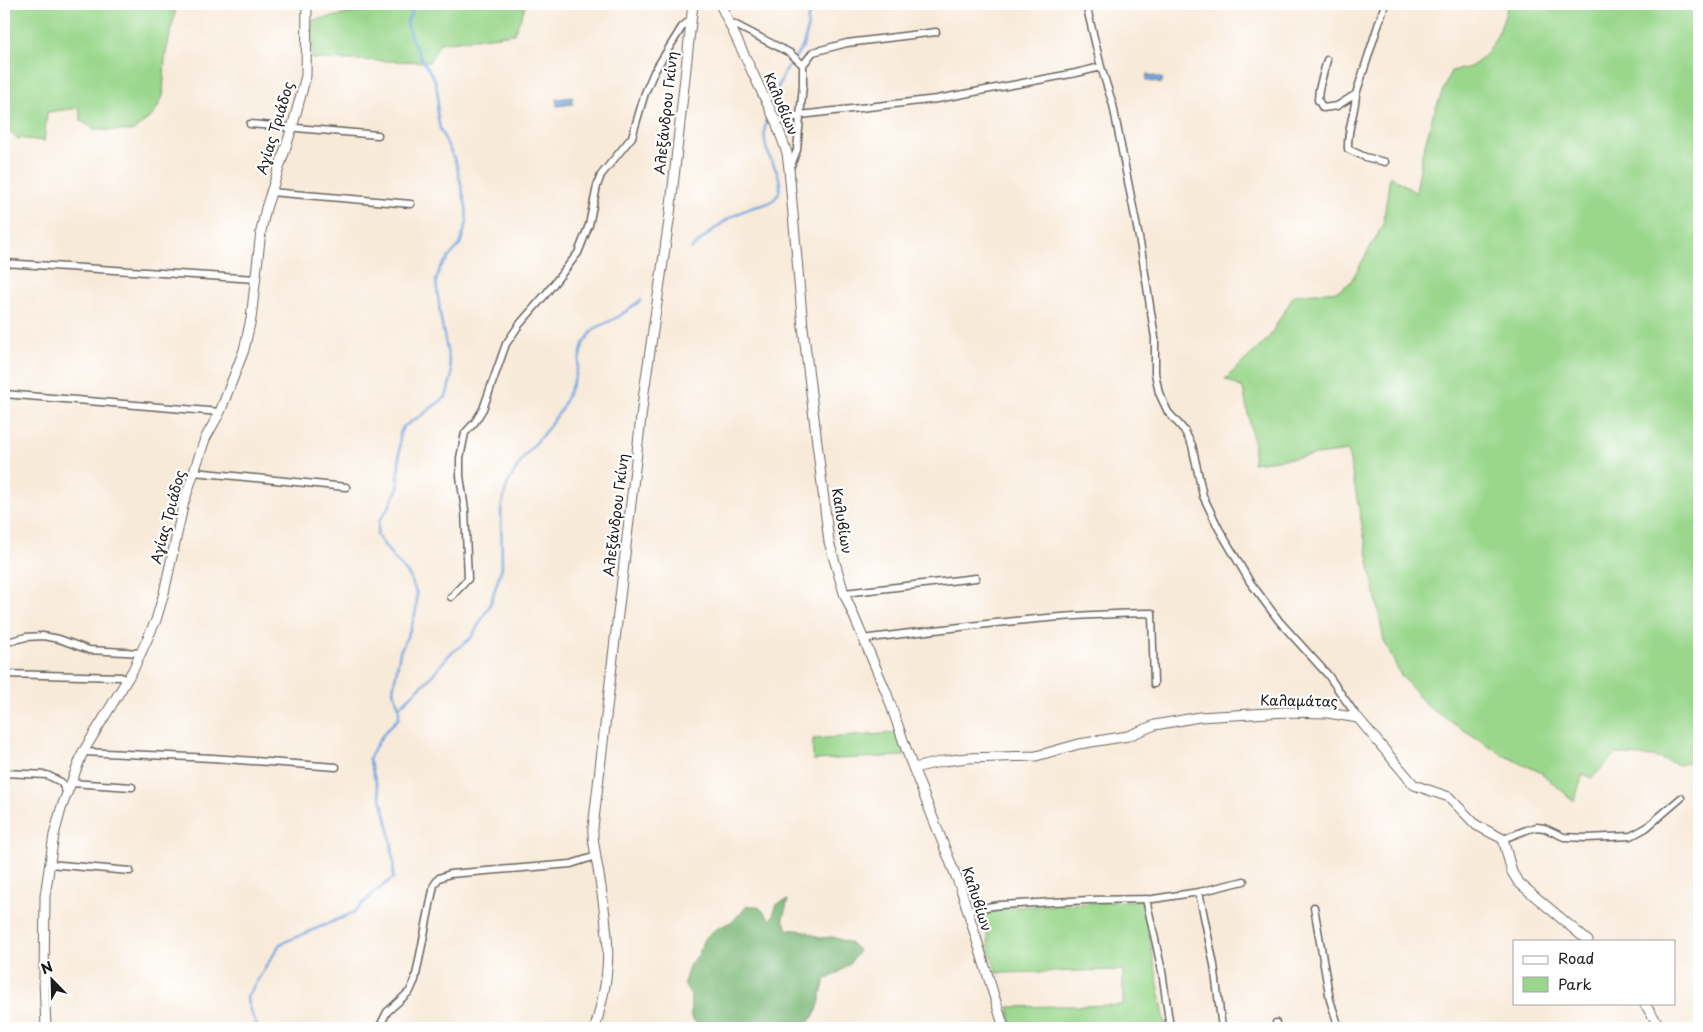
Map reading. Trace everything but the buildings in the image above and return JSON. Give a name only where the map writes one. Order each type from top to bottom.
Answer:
[{"type":"street","name":"Αγίας Τριάδος","points":[[46,1028],[45,896],[56,826],[83,752],[142,653],[156,620],[164,593],[184,502],[206,439],[220,412],[246,342],[256,280],[261,231],[270,192],[292,128],[306,76],[307,4]]},
{"type":"street","name":"Αλεξάνδρου Γκίνη","points":[[595,1028],[604,997],[609,962],[606,926],[592,840],[592,828],[644,392],[670,214],[693,4]]},
{"type":"street","name":"Καλυβίων","points":[[720,4],[775,118],[787,153],[803,328],[829,542],[844,594],[887,694],[961,889],[1004,1028]]},
{"type":"street","points":[[1086,4],[1101,67],[1113,105],[1142,248],[1155,338],[1156,373],[1159,393],[1168,412],[1184,430],[1192,445],[1203,496],[1219,529],[1250,582],[1280,622],[1328,674],[1358,718],[1414,785],[1449,797],[1476,825],[1503,839],[1512,872],[1518,882],[1587,940]]},
{"type":"street","points":[[1385,4],[1356,94],[1355,109],[1347,133],[1348,149],[1365,157],[1385,162]]},
{"type":"street","points":[[451,597],[468,579],[465,510],[460,476],[460,458],[465,433],[475,422],[482,409],[506,344],[578,252],[589,225],[601,175],[632,136],[645,92],[654,72],[682,27],[691,19]]},
{"type":"street","points":[[728,21],[790,52],[801,62],[803,85],[797,150],[789,169]]},
{"type":"street","points":[[801,62],[813,52],[846,42],[936,32]]},
{"type":"street","points":[[1327,60],[1318,100],[1323,108],[1337,106],[1356,94]]},
{"type":"street","points":[[775,118],[937,99],[1101,67]]},
{"type":"street","points":[[250,124],[378,135]]},
{"type":"street","points":[[270,192],[411,204]]},
{"type":"street","points":[[4,263],[256,280]]},
{"type":"street","points":[[4,394],[220,412]]},
{"type":"street","points":[[194,472],[346,487]]},
{"type":"street","points":[[844,594],[976,578]]},
{"type":"street","points":[[863,640],[1015,620],[1092,614],[1152,613],[1154,684]]},
{"type":"street","points":[[4,643],[26,637],[43,636],[59,639],[89,650],[142,653]]},
{"type":"street","points":[[4,674],[121,677],[127,680]]},
{"type":"street","name":"Καλαμάτας","points":[[914,768],[967,758],[1036,756],[1078,744],[1128,736],[1155,726],[1199,717],[1285,712],[1328,713],[1358,718]]},
{"type":"street","points":[[83,752],[212,758],[336,767]]},
{"type":"street","points":[[4,773],[47,775],[61,782],[67,793]]},
{"type":"street","points":[[71,783],[132,787]]},
{"type":"street","points":[[1503,839],[1529,828],[1544,828],[1564,837],[1631,836],[1646,828],[1681,798]]},
{"type":"street","points":[[379,1028],[387,1012],[410,991],[415,980],[434,885],[440,878],[450,874],[570,864],[596,856]]},
{"type":"street","points":[[49,864],[130,871]]},
{"type":"street","points":[[967,910],[1009,905],[1146,899],[1199,892],[1244,881]]},
{"type":"street","points":[[1199,892],[1214,965],[1222,1028]]},
{"type":"street","points":[[1146,899],[1162,971],[1170,1028]]},
{"type":"street","points":[[1314,907],[1330,1000],[1339,1028]]},
{"type":"street","points":[[1645,1004],[1661,1028]]},
{"type":"green space","points":[[10,4],[177,4],[165,57],[163,96],[154,114],[133,131],[96,130],[81,121],[79,108],[47,112],[44,141],[17,138],[4,128],[4,30]]},
{"type":"green space","points":[[394,4],[507,4],[525,7],[514,34],[440,43],[429,62],[312,59],[313,20],[383,8]]},
{"type":"green space","points":[[1508,4],[1699,4],[1699,326],[1695,329],[1699,337],[1699,758],[1680,765],[1654,757],[1616,754],[1592,778],[1583,774],[1574,801],[1540,772],[1505,756],[1429,708],[1400,674],[1384,641],[1348,451],[1253,463],[1254,445],[1243,388],[1225,379],[1268,339],[1294,295],[1338,291],[1350,283],[1383,225],[1390,176],[1416,193],[1422,155],[1433,115],[1451,71],[1467,68],[1475,64],[1489,50],[1503,22]]},
{"type":"green space","points":[[896,733],[905,756],[813,760],[813,739]]},
{"type":"green space","points":[[788,900],[783,918],[787,929],[806,931],[819,938],[833,937],[850,943],[859,951],[844,968],[825,980],[816,1012],[808,1023],[801,1028],[701,1028],[691,1018],[691,996],[684,983],[690,964],[699,954],[703,940],[716,929],[733,921],[747,906],[758,906],[771,920],[777,904]]},
{"type":"green space","points":[[1143,900],[1166,1028],[1013,1028],[1008,1007],[1123,1005],[1123,970],[997,973],[990,952],[984,916],[1000,908]]},
{"type":"water","points":[[1147,74],[1163,79],[1161,84],[1146,80]]},
{"type":"water","points":[[572,97],[573,104],[557,106],[556,99]]},
{"type":"waterway","points":[[257,1028],[248,1005],[247,997],[280,944],[353,913],[393,878],[390,833],[369,759],[381,737],[399,718],[399,707],[393,690],[400,652],[411,628],[416,611],[417,594],[409,575],[377,535],[379,521],[389,507],[398,488],[400,434],[403,427],[446,397],[452,375],[441,320],[436,281],[440,268],[460,244],[467,222],[466,206],[456,163],[440,129],[435,80],[421,58],[410,35],[407,21],[417,4]]},
{"type":"waterway","points":[[771,104],[784,73],[802,48],[807,33],[808,17],[818,4]]},
{"type":"waterway","points":[[691,249],[725,221],[748,209],[769,203],[776,198],[780,188],[779,176],[765,143],[768,112]]},
{"type":"waterway","points":[[399,707],[429,679],[449,655],[471,638],[490,605],[502,567],[501,509],[507,485],[523,458],[561,410],[575,378],[583,344],[594,329],[618,317],[641,300]]}]
